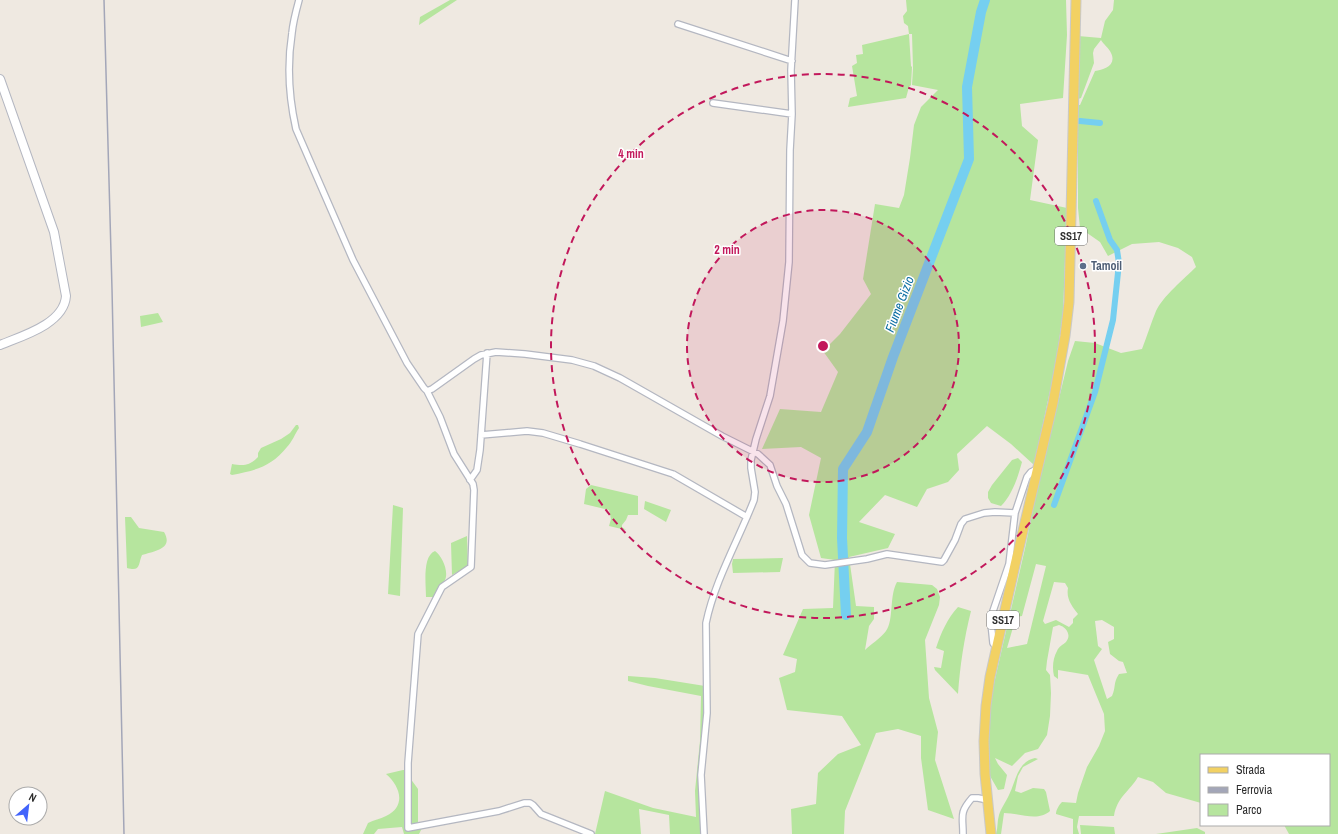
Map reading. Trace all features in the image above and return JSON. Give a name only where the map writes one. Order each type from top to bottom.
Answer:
[{"type":"main road","name":"SS17","points":[[991,834],[984,741],[986,706],[990,677],[997,649],[1012,565],[1053,403],[1065,336],[1069,302],[1077,101],[1076,0]]},
{"type":"main road","points":[[0,79],[54,232],[66,296],[66,302],[53,320],[29,333],[0,345]]},
{"type":"street","points":[[299,0],[292,33],[290,57],[292,108],[296,129],[353,260],[407,363],[427,391],[440,417],[454,454],[473,484],[474,490],[471,567],[442,587],[418,634],[408,764],[408,828],[499,811],[524,803],[533,805],[541,814],[591,834]]},
{"type":"street","points":[[704,834],[701,775],[707,713],[706,623],[709,608],[754,500],[755,492],[751,460],[770,396],[783,321],[789,262],[792,61],[796,0]]},
{"type":"street","points":[[678,24],[792,61]]},
{"type":"street","points":[[713,103],[792,114]]},
{"type":"street","points":[[427,391],[487,353],[496,352],[525,354],[572,360],[594,366],[620,378],[722,436],[758,454],[770,465],[777,486],[786,504],[802,555],[810,563],[815,565],[838,564],[887,554],[942,562],[965,519],[984,513],[1015,513]]},
{"type":"street","points":[[470,480],[477,470],[480,450],[487,353]]},
{"type":"street","points":[[481,435],[527,431],[543,433],[580,444],[673,474],[747,517]]},
{"type":"street","points":[[1012,565],[1015,513],[1027,477],[1031,472],[1037,469]]},
{"type":"street","points":[[963,834],[962,813],[964,808],[972,798],[988,800]]},
{"type":"green space","points":[[450,0],[457,0],[419,25],[420,17]]},
{"type":"green space","points":[[906,0],[1066,0],[1067,35],[1063,98],[1020,104],[1022,126],[1038,140],[1030,200],[1067,208],[1063,314],[1055,368],[1034,465],[1011,444],[987,426],[957,454],[959,470],[948,482],[927,489],[917,507],[885,495],[859,522],[895,534],[888,548],[849,557],[856,606],[874,607],[874,619],[869,626],[865,650],[886,631],[890,621],[893,594],[897,582],[932,585],[937,589],[940,597],[939,605],[925,640],[929,698],[938,732],[935,760],[954,819],[928,810],[921,758],[921,736],[898,729],[876,733],[845,811],[844,834],[792,834],[791,809],[816,804],[818,773],[838,754],[861,745],[842,716],[787,710],[779,678],[795,672],[797,659],[783,655],[803,609],[833,608],[835,560],[821,558],[809,515],[821,458],[801,447],[762,449],[780,409],[821,412],[838,372],[823,351],[840,334],[871,294],[863,279],[875,204],[899,208],[904,195],[914,125],[921,107],[938,90],[912,85],[912,34],[909,34],[908,26],[904,23],[903,16],[907,11]]},
{"type":"green space","points":[[1114,0],[1338,0],[1338,834],[1289,834],[1285,826],[1330,826],[1330,754],[1200,754],[1200,803],[1166,793],[1153,782],[1138,777],[1121,799],[1114,816],[1079,816],[1077,827],[1079,834],[1073,834],[1073,819],[1056,814],[1062,802],[1076,803],[1087,767],[1099,746],[1105,731],[1104,714],[1088,675],[1058,670],[1058,679],[1054,676],[1053,663],[1056,654],[1059,648],[1068,639],[1066,629],[1059,625],[1053,627],[1046,670],[1050,675],[1051,693],[1047,735],[1038,749],[1025,753],[1012,766],[995,758],[1007,775],[1004,789],[998,790],[990,776],[988,731],[989,712],[993,688],[1037,490],[1068,361],[1075,341],[1095,343],[1121,353],[1142,349],[1159,305],[1196,267],[1192,257],[1178,248],[1159,242],[1132,244],[1108,256],[1100,242],[1080,228],[1078,208],[1078,105],[1080,105],[1095,71],[1109,66],[1112,61],[1112,57],[1110,51],[1101,40],[1094,49],[1094,63],[1081,98],[1078,99],[1078,36],[1101,38],[1105,21],[1113,10]],"holes":[[[1036,564],[1046,566],[1027,644],[1007,648],[1016,617],[1022,616]],[[1054,582],[1065,583],[1068,588],[1070,602],[1078,614],[1073,619],[1073,623],[1069,627],[1056,620],[1045,624],[1043,621]],[[1102,620],[1114,627],[1114,639],[1108,642],[1110,654],[1119,661],[1123,662],[1127,673],[1119,674],[1112,696],[1107,699],[1094,660],[1102,649],[1098,646],[1095,621]]]},
{"type":"green space","points":[[909,34],[912,67],[911,85],[906,98],[848,107],[850,98],[857,96],[852,66],[857,63],[856,55],[863,54],[862,45]]},
{"type":"green space","points":[[158,313],[163,322],[141,327],[140,316]]},
{"type":"green space","points":[[296,425],[298,425],[299,428],[289,445],[275,459],[256,469],[232,475],[230,474],[232,464],[249,464],[258,457],[258,453],[261,448],[281,439],[290,433]]},
{"type":"green space","points":[[1018,458],[1022,462],[1016,480],[1005,502],[1001,506],[991,503],[988,498],[988,492],[992,485],[1012,460]]},
{"type":"green space","points":[[591,485],[638,496],[638,515],[628,515],[622,525],[622,527],[626,530],[609,526],[611,519],[609,510],[584,504],[586,489]]},
{"type":"green space","points":[[645,501],[671,510],[666,522],[644,509]]},
{"type":"green space","points":[[393,505],[403,508],[400,596],[388,594]]},
{"type":"green space","points":[[125,517],[131,517],[139,528],[164,532],[166,538],[165,546],[142,555],[137,568],[135,569],[127,568]]},
{"type":"green space","points":[[467,536],[468,566],[452,575],[451,543]]},
{"type":"green space","points":[[435,551],[438,553],[444,564],[446,576],[435,597],[426,597],[426,565],[431,554]]},
{"type":"green space","points":[[783,558],[780,572],[733,573],[733,559]]},
{"type":"green space","points":[[958,607],[971,611],[966,632],[958,694],[935,670],[934,667],[941,668],[944,651],[936,648],[945,626]]},
{"type":"green space","points":[[628,676],[655,678],[705,686],[700,792],[701,834],[670,834],[669,815],[639,809],[641,834],[595,834],[605,791],[653,808],[696,817],[695,791],[700,741],[701,696],[628,681]]},
{"type":"green space","points":[[1035,758],[1038,759],[1023,767],[1018,776],[1015,791],[1021,793],[1033,788],[1044,789],[1050,811],[1040,816],[1004,813],[1001,834],[996,834],[998,817],[1018,773],[1024,764]]},
{"type":"green space","points":[[410,770],[410,778],[418,789],[418,824],[422,828],[419,834],[404,834],[402,827],[378,829],[374,834],[363,834],[368,823],[386,816],[393,812],[397,807],[399,801],[398,790],[386,774]]},
{"type":"green space","points":[[1080,825],[1114,827],[1115,834],[1081,834]]},
{"type":"green space","points":[[1197,828],[1205,832],[1205,834],[1156,834]]},
{"type":"waterway","name":"Fiume Gizio","points":[[846,615],[842,538],[843,469],[867,432],[893,357],[969,159],[967,87],[981,12],[985,0]]},
{"type":"waterway","points":[[1080,121],[1100,123]]},
{"type":"waterway","points":[[1054,505],[1095,392],[1113,320],[1119,263],[1117,250],[1110,240],[1096,201]]},
{"type":"railway","points":[[104,0],[124,834]]},
{"type":"place","name":"Tamoil","points":[[1083,266]]}]
